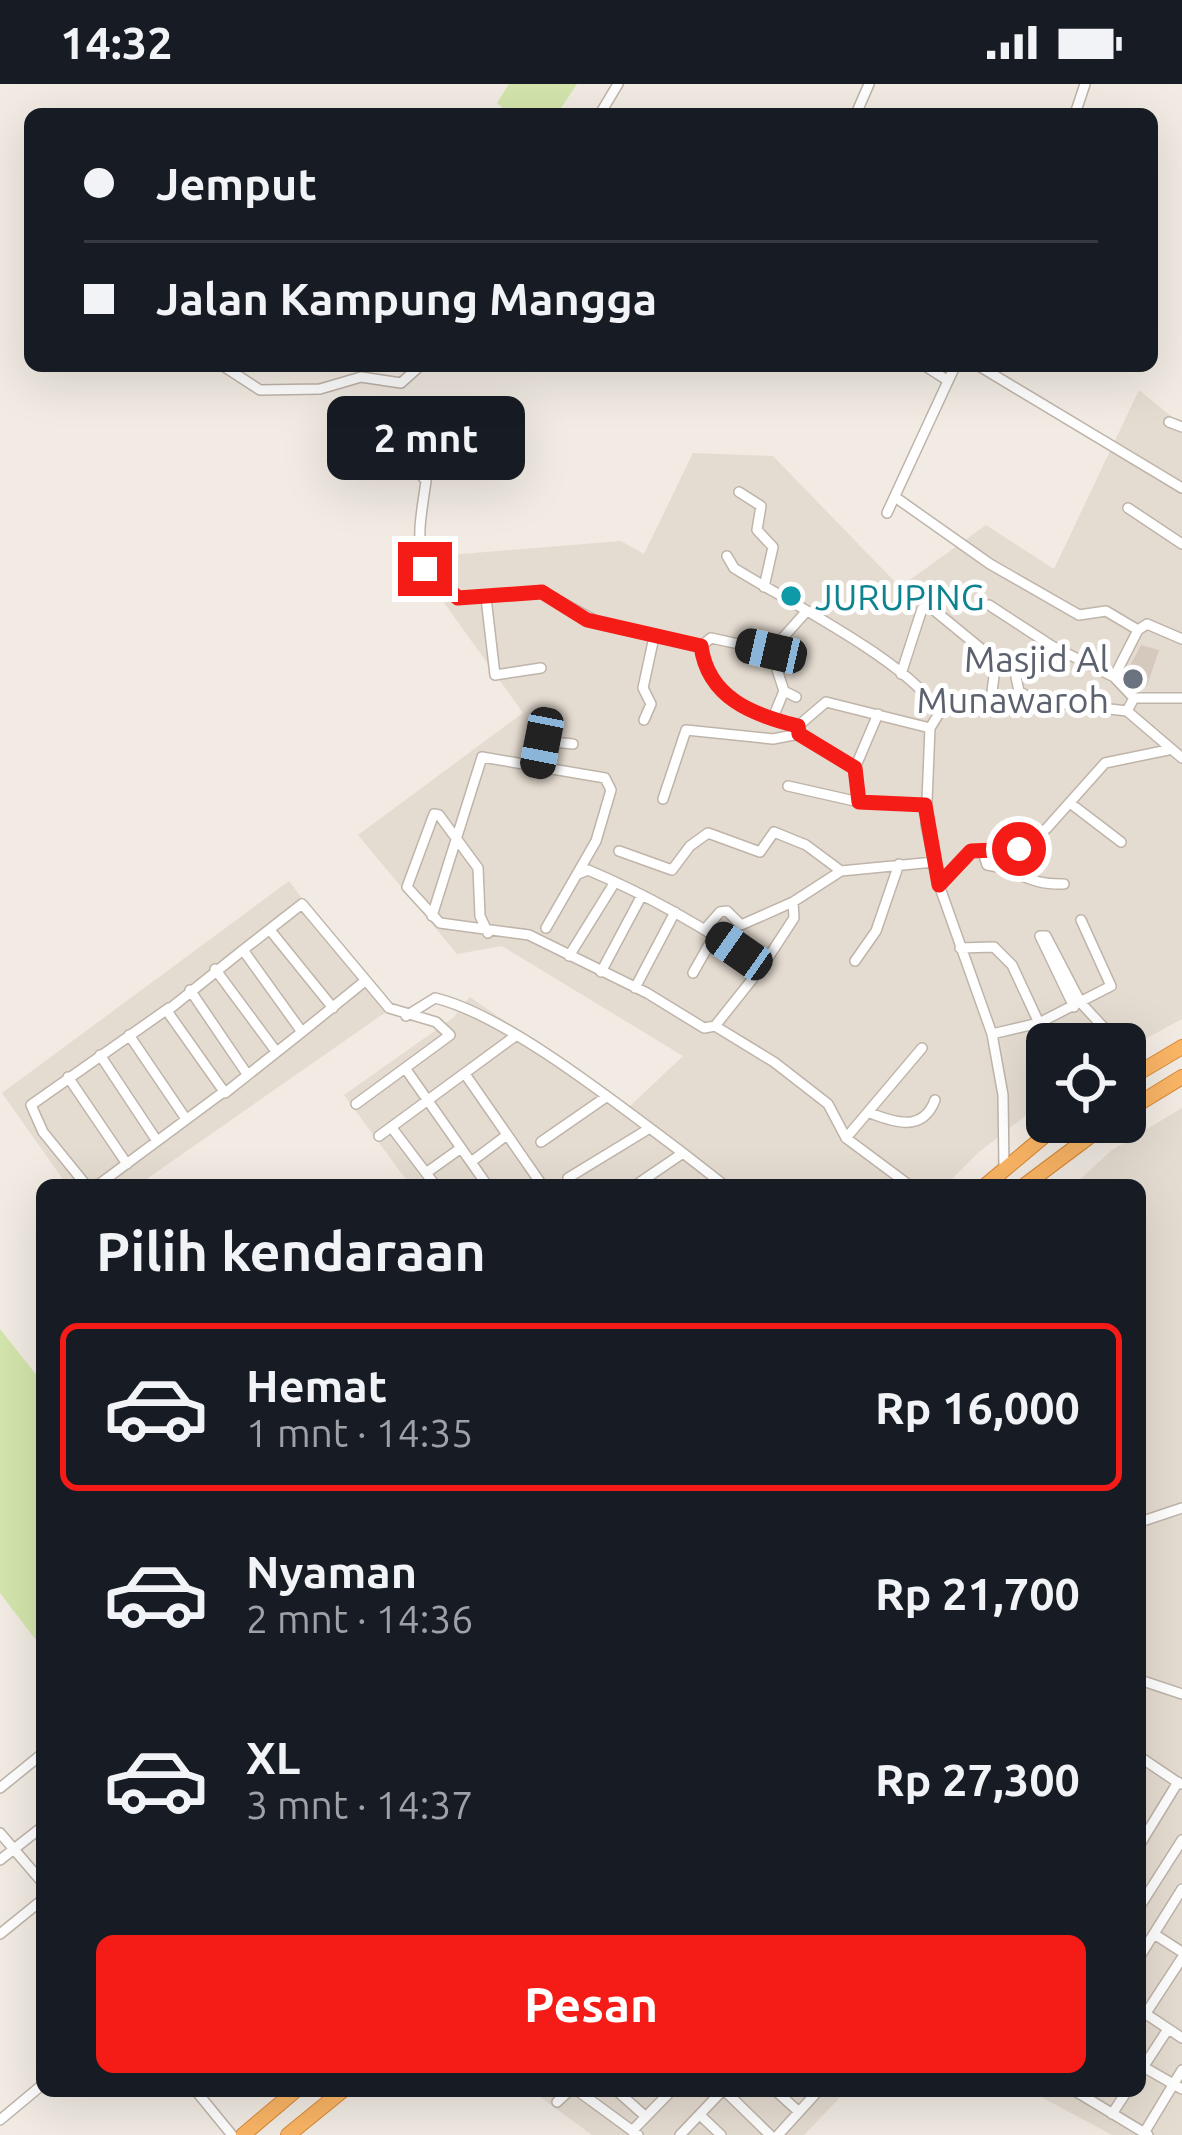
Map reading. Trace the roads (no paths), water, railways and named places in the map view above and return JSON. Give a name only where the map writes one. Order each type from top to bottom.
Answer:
[{"type":"highway","points":[[1146,1069],[1182,1047]]},
{"type":"highway","points":[[1146,1099],[1182,1077]]},
{"type":"highway","points":[[992,1179],[1035,1143]]},
{"type":"highway","points":[[1033,1179],[1081,1143]]},
{"type":"highway","points":[[243,2135],[288,2097]]},
{"type":"highway","points":[[288,2135],[335,2097]]},
{"type":"street","points":[[233,372],[260,390],[320,389],[362,377],[401,383],[413,372]]},
{"type":"street","points":[[934,372],[947,380]]},
{"type":"street","points":[[887,513],[952,372]]},
{"type":"street","points":[[989,372],[1182,488]]},
{"type":"street","points":[[1169,422],[1182,427]]},
{"type":"street","points":[[418,470],[426,481],[418,533],[425,569],[458,598],[542,592],[587,620],[701,646],[711,638],[771,651]]},
{"type":"street","points":[[739,492],[761,506],[757,530],[773,547],[764,587]]},
{"type":"street","points":[[895,497],[990,564],[1079,615],[1106,610],[1138,630]]},
{"type":"street","points":[[1129,508],[1182,544]]},
{"type":"street","points":[[727,556],[731,566],[840,630],[928,692],[937,712]]},
{"type":"street","points":[[486,598],[494,673],[541,668]]},
{"type":"street","points":[[989,605],[1052,646],[1114,676],[1134,698],[1182,698]]},
{"type":"street","points":[[901,674],[922,609],[929,606],[997,661],[990,706]]},
{"type":"street","points":[[771,651],[805,613]]},
{"type":"street","points":[[1114,676],[1138,630],[1147,624],[1182,639]]},
{"type":"street","points":[[644,720],[651,704],[643,688],[654,637]]},
{"type":"street","points":[[701,646],[705,667],[729,699],[799,730],[855,768]]},
{"type":"street","points":[[1033,700],[1018,692],[1016,677],[1052,646]]},
{"type":"street","points":[[771,651],[784,691],[772,720]]},
{"type":"street","points":[[784,691],[796,697]]},
{"type":"street","points":[[1127,711],[1134,698]]},
{"type":"street","points":[[1004,1168],[1003,1095],[992,1034],[934,862],[925,805],[930,728],[943,707],[1033,700],[1127,711],[1182,758]]},
{"type":"street","points":[[664,799],[686,730],[772,739],[799,730],[826,702],[930,728]]},
{"type":"street","points":[[859,802],[855,768],[878,714]]},
{"type":"street","points":[[537,769],[543,742],[573,744]]},
{"type":"street","points":[[939,885],[968,853],[1019,849],[1108,761],[1168,750]]},
{"type":"street","points":[[432,916],[481,757],[604,778],[611,790],[596,841],[546,928]]},
{"type":"street","points":[[788,786],[859,802],[925,805]]},
{"type":"street","points":[[1070,803],[1121,842]]},
{"type":"street","points":[[488,933],[480,916],[478,868],[440,815],[434,814],[406,886],[440,923],[488,933],[529,935],[700,1027],[715,1026],[774,1062],[828,1104],[846,1138],[896,1179]]},
{"type":"street","points":[[619,851],[672,870],[690,846],[708,833],[760,852],[774,832],[806,845],[842,871]]},
{"type":"street","points":[[982,849],[987,865],[1012,867],[1034,884],[1064,884]]},
{"type":"street","points":[[693,973],[720,912],[727,911],[741,925],[793,902],[842,871],[934,862]]},
{"type":"street","points":[[855,961],[876,931],[899,864]]},
{"type":"street","points":[[578,874],[587,871],[643,895],[710,931],[763,967]]},
{"type":"street","points":[[569,956],[615,882]]},
{"type":"street","points":[[601,973],[643,895]]},
{"type":"street","points":[[715,1026],[763,967],[794,918],[793,902]]},
{"type":"street","points":[[81,1179],[30,1111],[31,1105],[169,1008],[302,904],[388,1008],[436,1022],[450,1035],[356,1104]]},
{"type":"street","points":[[635,988],[675,912]]},
{"type":"street","points":[[960,948],[994,947],[1012,965],[1039,1023],[1100,993],[1111,982],[1081,920]]},
{"type":"street","points":[[269,930],[333,1008]]},
{"type":"street","points":[[1077,1005],[1046,936],[1040,936],[1077,1005],[1102,1023]]},
{"type":"street","points":[[243,950],[302,1032]]},
{"type":"street","points":[[215,969],[275,1050]]},
{"type":"street","points":[[106,1179],[365,981]]},
{"type":"street","points":[[190,990],[247,1074]]},
{"type":"street","points":[[1097,1017],[1100,993]]},
{"type":"street","points":[[406,1016],[435,998],[465,1006],[606,1097],[716,1179]]},
{"type":"street","points":[[169,1008],[168,1014],[222,1093]]},
{"type":"street","points":[[992,1034],[1026,1026]]},
{"type":"street","points":[[129,1035],[186,1120]]},
{"type":"street","points":[[379,1136],[514,1037]]},
{"type":"street","points":[[846,1138],[922,1048]]},
{"type":"street","points":[[100,1055],[157,1141]]},
{"type":"street","points":[[405,1068],[483,1179]]},
{"type":"street","points":[[465,1074],[538,1179]]},
{"type":"street","points":[[68,1077],[127,1164]]},
{"type":"street","points":[[542,1142],[606,1097]]},
{"type":"street","points":[[870,1113],[904,1124],[925,1116],[935,1100]]},
{"type":"street","points":[[392,1128],[430,1179]]},
{"type":"street","points":[[568,1178],[650,1128]]},
{"type":"street","points":[[471,1162],[507,1135]]},
{"type":"street","points":[[426,1173],[461,1148]]},
{"type":"street","points":[[645,1179],[683,1153]]},
{"type":"street","points":[[1146,1519],[1182,1508]]},
{"type":"street","points":[[1146,1682],[1182,1694]]},
{"type":"street","points":[[0,1788],[36,1759]]},
{"type":"street","points":[[1146,1761],[1180,1784],[1146,1835]]},
{"type":"street","points":[[0,1860],[36,1832]]},
{"type":"street","points":[[0,1833],[36,1875]]},
{"type":"street","points":[[1146,1897],[1182,1840]]},
{"type":"street","points":[[1146,1883],[1153,1887]]},
{"type":"street","points":[[1146,1947],[1178,1906],[1182,1889]]},
{"type":"street","points":[[0,1934],[36,1905]]},
{"type":"street","points":[[1146,2008],[1182,1955],[1154,1934]]},
{"type":"street","points":[[1146,2014],[1177,2031],[1146,2063]]},
{"type":"street","points":[[1146,2070],[1178,2086]]},
{"type":"street","points":[[1087,2097],[1146,2134],[1178,2086],[1182,2070]]},
{"type":"street","points":[[0,2120],[36,2090]]},
{"type":"street","points":[[201,2097],[232,2135]]},
{"type":"street","points":[[557,2102],[564,2097]]},
{"type":"street","points":[[582,2097],[635,2133],[664,2097]]},
{"type":"street","points":[[624,2097],[645,2116]]},
{"type":"street","points":[[680,2135],[718,2097]]},
{"type":"street","points":[[731,2097],[774,2135],[813,2097]]},
{"type":"street","points":[[783,2097],[799,2112]]},
{"type":"street","points":[[1112,2114],[1123,2097]]},
{"type":"street","points":[[700,2115],[721,2135]]},
{"type":"place","name":"JURUPING","points":[[791,596]]},
{"type":"place","name":"Masjid Al Munawaroh","points":[[1133,679]]}]
